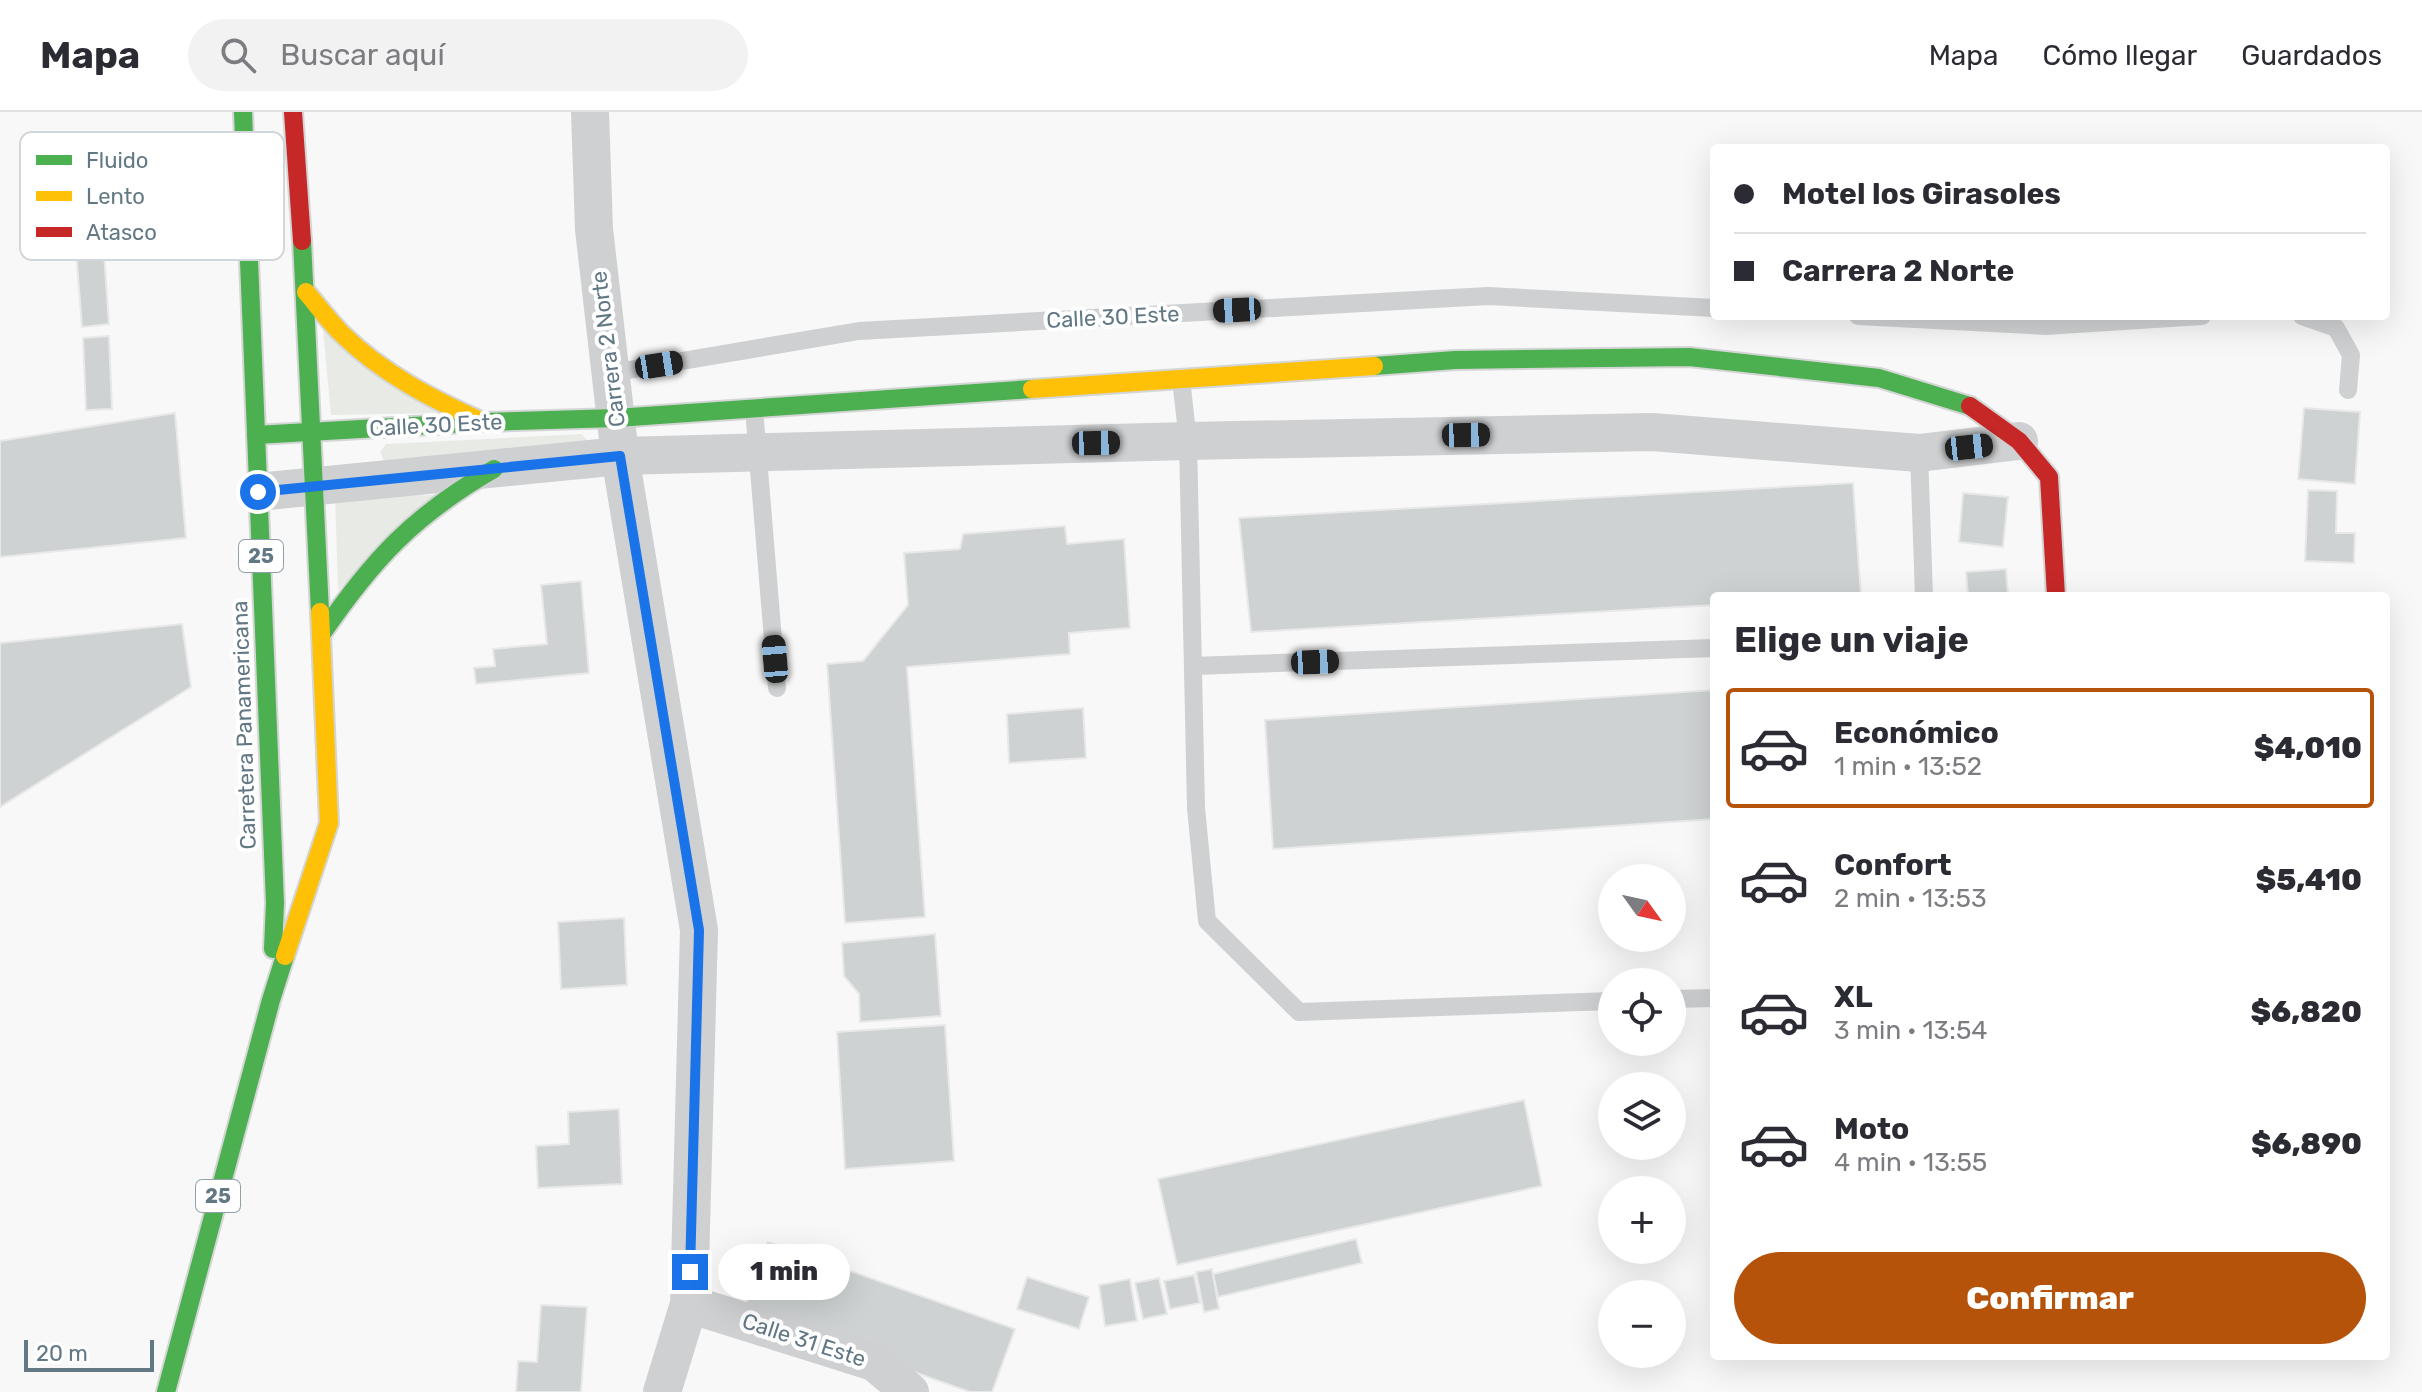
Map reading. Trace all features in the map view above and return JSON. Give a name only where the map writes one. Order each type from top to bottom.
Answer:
[{"type":"main road","name":"Carretera Panamericana","points":[[243,112],[244,132]]},
{"type":"main road","name":"Carretera Panamericana","points":[[166,1392],[271,1000],[329,823],[306,292],[293,112]]},
{"type":"main road","name":"Carretera Panamericana","points":[[249,260],[275,903],[271,1000]]},
{"type":"main road","points":[[306,292],[342,334],[384,370],[432,400],[483,422]]},
{"type":"main road","name":"Calle 30 Este","points":[[256,435],[616,418],[1455,360],[1689,357],[1879,378],[1975,408],[2019,441],[2049,477],[2056,592]]},
{"type":"main road","points":[[321,635],[355,584],[396,539],[442,500],[494,469]]},
{"type":"street","name":"Carrera 2 Norte","points":[[590,112],[594,229],[620,456],[699,930],[689,1304],[662,1392]]},
{"type":"street","name":"Calle 30 Este","points":[[258,492],[620,456],[758,452],[1652,432],[1919,453],[2019,441]]},
{"type":"street","name":"Calle 31 Este","points":[[689,1304],[874,1362],[910,1392]]},
{"type":"lane","name":"Calle 30 Este","points":[[611,373],[859,331],[1488,296],[1710,308]]},
{"type":"lane","points":[[1933,320],[2046,326],[2140,320]]},
{"type":"lane","points":[[2313,320],[2336,328],[2351,355],[2348,390]]},
{"type":"lane","points":[[1181,379],[1188,441],[1196,808],[1207,921],[1299,1012],[1598,1001]]},
{"type":"lane","points":[[754,409],[777,688]]},
{"type":"lane","points":[[1919,453],[1924,592]]},
{"type":"lane","points":[[1193,666],[1710,648]]},
{"type":"lane","points":[[1686,999],[1710,998]]},
{"type":"shaded area","points":[[323,330],[444,413],[331,415]]},
{"type":"shaded area","points":[[582,434],[591,445],[385,463],[380,452],[386,444]]},
{"type":"shaded area","points":[[435,495],[338,590],[335,497]]},
{"type":"building","points":[[77,260],[105,260],[109,324],[82,327]]},
{"type":"building","points":[[109,336],[112,409],[86,410],[83,338]]},
{"type":"building","points":[[2304,408],[2360,412],[2355,484],[2298,479]]},
{"type":"building","points":[[175,413],[186,538],[0,557],[0,441]]},
{"type":"building","points":[[1853,483],[1861,592],[1710,592],[1710,605],[1251,632],[1239,518]]},
{"type":"building","points":[[2308,490],[2337,491],[2336,533],[2355,533],[2354,563],[2305,561]]},
{"type":"building","points":[[1963,493],[2008,497],[2003,547],[1959,542]]},
{"type":"building","points":[[1065,526],[1067,544],[1124,539],[1130,628],[1069,633],[1070,654],[907,667],[925,917],[845,923],[827,664],[863,661],[908,605],[904,553],[960,549],[963,534]]},
{"type":"building","points":[[2006,569],[2008,592],[1968,592],[1966,572]]},
{"type":"building","points":[[581,581],[589,673],[476,684],[474,668],[495,666],[493,649],[547,644],[541,585]]},
{"type":"building","points":[[182,624],[191,687],[0,807],[0,643]]},
{"type":"building","points":[[1710,690],[1710,819],[1273,849],[1265,720]]},
{"type":"building","points":[[1083,708],[1086,758],[1009,763],[1007,714]]},
{"type":"building","points":[[624,918],[627,985],[561,989],[558,922]]},
{"type":"building","points":[[935,934],[941,1016],[860,1022],[859,994],[844,976],[842,943]]},
{"type":"building","points":[[945,1025],[954,1161],[845,1169],[837,1032]]},
{"type":"building","points":[[1524,1100],[1542,1186],[1177,1265],[1158,1179]]},
{"type":"building","points":[[619,1109],[622,1184],[538,1188],[536,1146],[569,1144],[568,1112]]},
{"type":"building","points":[[1356,1239],[1362,1263],[1218,1297],[1213,1274]]},
{"type":"building","points":[[768,1242],[1015,1329],[992,1392],[970,1392],[743,1311]]},
{"type":"building","points":[[1212,1269],[1219,1309],[1204,1312],[1196,1272]]},
{"type":"building","points":[[1194,1275],[1200,1303],[1170,1309],[1164,1281]]},
{"type":"building","points":[[1027,1277],[1089,1297],[1079,1329],[1017,1309]]},
{"type":"building","points":[[1159,1278],[1167,1314],[1143,1319],[1135,1283]]},
{"type":"building","points":[[1130,1279],[1137,1321],[1105,1326],[1099,1285]]},
{"type":"building","points":[[541,1305],[587,1307],[581,1392],[516,1392],[518,1361],[537,1362]]},
{"type":"traffic: fast","points":[[243,112],[244,132]]},
{"type":"traffic: fast","points":[[302,241],[320,612]]},
{"type":"traffic: fast","points":[[249,260],[275,903],[273,949]]},
{"type":"traffic: fast","points":[[1374,366],[1455,360],[1689,357],[1879,378],[1970,406]]},
{"type":"traffic: fast","points":[[256,435],[616,418],[1032,389]]},
{"type":"traffic: fast","points":[[321,635],[359,583],[397,541],[441,504],[494,469]]},
{"type":"traffic: fast","points":[[166,1392],[285,956]]},
{"type":"traffic: slow","points":[[306,292],[342,334],[374,361],[427,395],[483,422]]},
{"type":"traffic: slow","points":[[1032,389],[1374,366]]},
{"type":"traffic: slow","points":[[285,956],[329,823],[320,612]]},
{"type":"traffic: jam","points":[[293,112],[302,241]]},
{"type":"traffic: jam","points":[[1970,406],[2019,441],[2049,477],[2056,592]]},
{"type":"route","points":[[258,492],[620,456],[699,930],[690,1272]]}]
